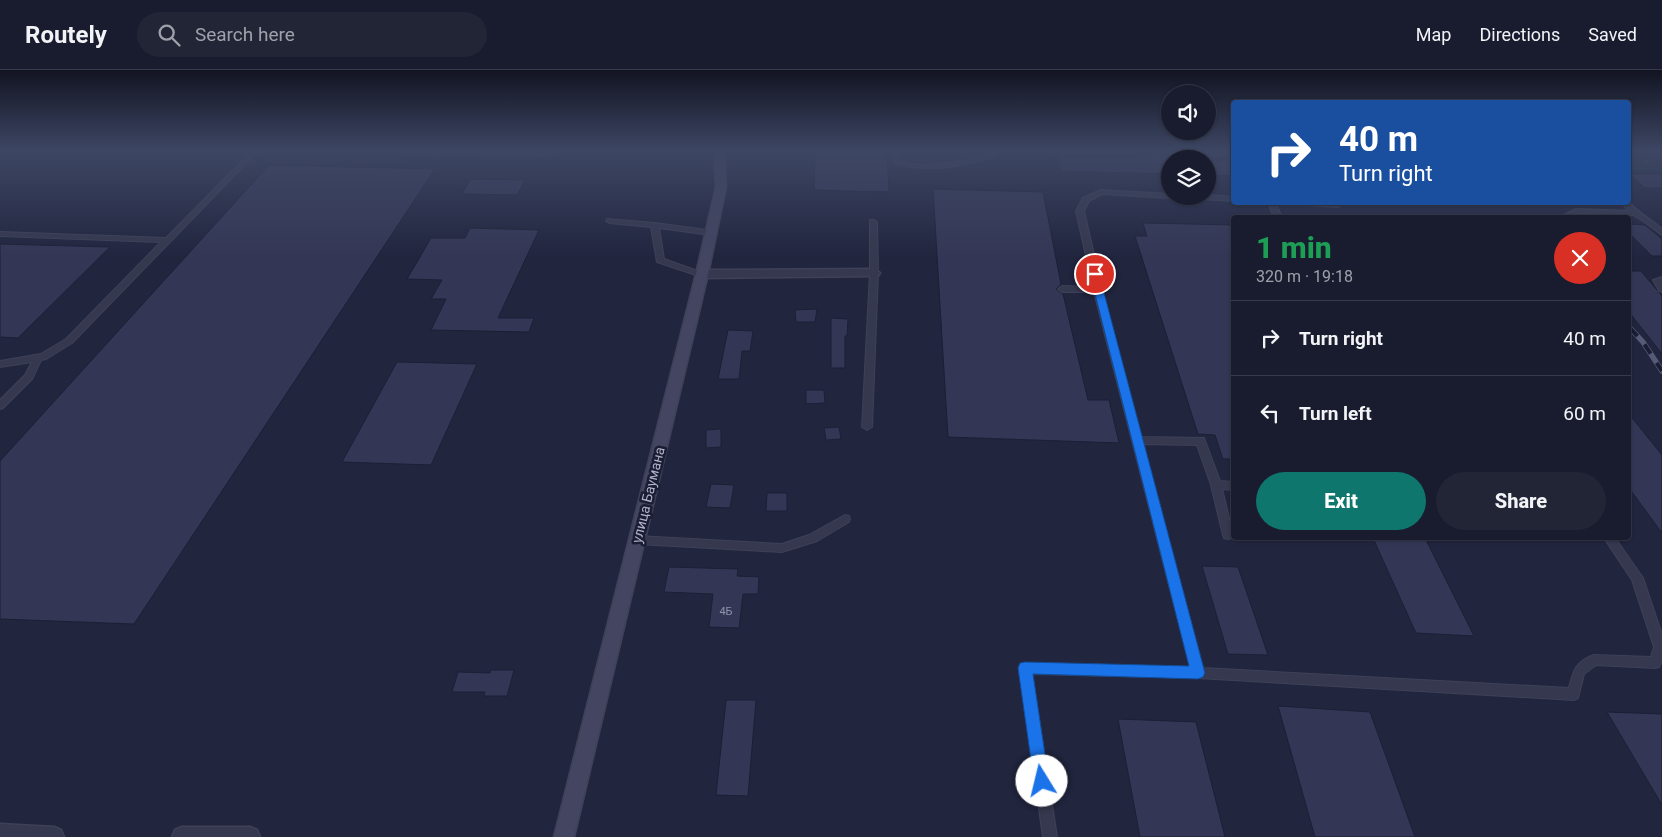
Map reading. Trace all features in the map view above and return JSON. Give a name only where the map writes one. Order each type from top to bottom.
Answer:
[{"type":"main road","name":"улица Баумана","points":[[564,837],[702,274],[721,187]]},
{"type":"street","points":[[702,274],[874,273]]},
{"type":"street","points":[[0,834],[54,837]]},
{"type":"street","points":[[182,837],[250,837]]},
{"type":"lane","points":[[0,364],[43,357],[69,341],[219,187]]},
{"type":"lane","points":[[1161,195],[1101,192],[1086,200],[1080,210],[1098,290],[1198,673]]},
{"type":"lane","points":[[1216,198],[1231,199]]},
{"type":"lane","points":[[1627,205],[1662,232]]},
{"type":"lane","points":[[1567,215],[1576,211],[1634,212]]},
{"type":"lane","points":[[610,221],[655,225],[711,234]]},
{"type":"lane","points":[[866,427],[874,273],[874,222]]},
{"type":"lane","points":[[655,225],[660,260],[702,274]]},
{"type":"lane","points":[[0,234],[168,240]]},
{"type":"lane","points":[[1662,278],[1657,280],[1662,289]]},
{"type":"lane","points":[[1062,289],[1098,290]]},
{"type":"lane","points":[[0,406],[29,377],[38,358]]},
{"type":"lane","points":[[1137,440],[1202,442],[1216,485],[1228,535]]},
{"type":"lane","points":[[1216,485],[1231,486]]},
{"type":"lane","points":[[637,540],[782,548],[813,538],[845,519]]},
{"type":"lane","points":[[1050,837],[1025,668],[1198,673],[1574,694],[1579,671],[1594,660],[1655,663],[1660,646],[1637,578],[1610,540]]},
{"type":"building","points":[[249,187],[423,187],[134,624],[0,619],[0,461]]},
{"type":"building","points":[[466,187],[521,187],[517,195],[462,194]]},
{"type":"building","points":[[814,187],[889,187],[889,192],[814,190]]},
{"type":"building","points":[[1644,187],[1662,187],[1662,188]]},
{"type":"building","points":[[933,189],[1043,192],[1061,284],[1056,289],[1063,294],[1088,400],[1109,400],[1119,443],[948,437]]},
{"type":"building","points":[[1143,223],[1231,225],[1231,459],[1223,459],[1215,435],[1198,434],[1135,236],[1147,236]]},
{"type":"building","points":[[1631,224],[1645,225],[1662,239],[1662,256],[1652,256],[1631,235]]},
{"type":"building","points":[[470,228],[539,230],[498,318],[534,318],[529,332],[431,330],[446,299],[431,299],[442,280],[407,279],[431,238],[465,238]]},
{"type":"building","points":[[0,244],[110,247],[18,338],[0,337]]},
{"type":"building","points":[[1631,271],[1641,271],[1662,296],[1662,354],[1631,315]]},
{"type":"building","points":[[817,309],[815,322],[796,322],[795,310]]},
{"type":"building","points":[[831,318],[848,319],[847,336],[845,336],[845,368],[831,368]]},
{"type":"building","points":[[728,330],[753,331],[750,351],[742,351],[739,379],[718,379]]},
{"type":"building","points":[[397,362],[477,364],[431,465],[342,462]]},
{"type":"building","points":[[806,390],[824,390],[825,403],[806,404]]},
{"type":"building","points":[[1631,416],[1662,455],[1662,533],[1631,491]]},
{"type":"building","points":[[839,427],[841,439],[826,440],[824,428]]},
{"type":"building","points":[[721,429],[721,447],[706,448],[706,430]]},
{"type":"building","points":[[711,484],[734,485],[730,508],[706,507]]},
{"type":"building","points":[[767,493],[787,493],[787,511],[766,511]]},
{"type":"building","points":[[1374,540],[1426,540],[1474,636],[1416,633]]},
{"type":"building","points":[[1202,566],[1238,567],[1268,655],[1228,654]]},
{"type":"building","points":[[669,567],[738,569],[737,576],[759,577],[758,594],[743,594],[739,628],[709,627],[713,594],[664,592]]},
{"type":"building","points":[[491,670],[514,670],[507,696],[484,696],[485,692],[452,692],[458,672],[490,673]]},
{"type":"building","points":[[726,700],[756,700],[748,796],[716,795]]},
{"type":"building","points":[[1278,706],[1370,712],[1415,837],[1315,837]]},
{"type":"building","points":[[1607,712],[1662,714],[1662,805]]},
{"type":"building","points":[[1118,719],[1196,722],[1225,837],[1140,837]]},
{"type":"railway","points":[[1631,329],[1643,342],[1662,371]]},
{"type":"route","points":[[1042,781],[1025,668],[1198,673],[1095,274]]}]
